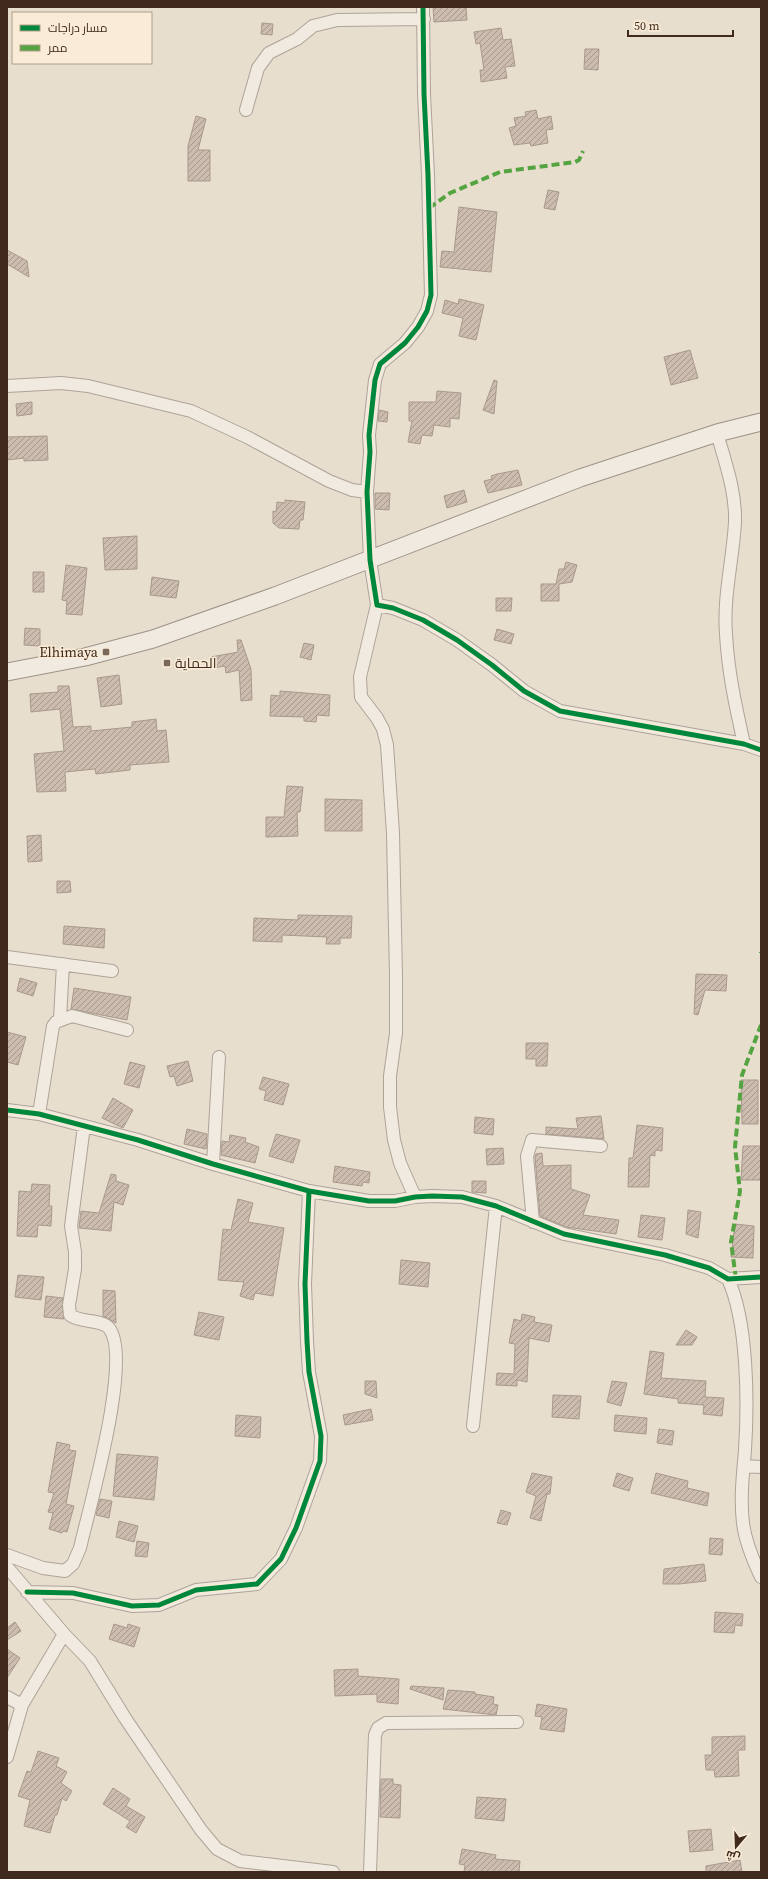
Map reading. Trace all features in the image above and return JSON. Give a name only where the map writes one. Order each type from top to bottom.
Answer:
[{"type":"main road","points":[[7,672],[85,657],[153,639],[275,596],[580,478],[717,433],[761,422]]},
{"type":"street","points":[[246,110],[258,68],[268,53],[297,39],[313,26],[337,20],[423,13],[424,94],[431,294],[427,311],[418,327],[405,343],[380,364],[378,370],[369,435],[370,452],[367,492],[370,560],[377,605],[360,677],[361,697],[378,718],[383,729],[387,745],[393,833],[396,976],[396,1032],[390,1076],[390,1107],[394,1140],[400,1163],[415,1196]]},
{"type":"street","points":[[7,386],[61,383],[88,386],[191,411],[247,437],[329,481],[352,490],[367,492]]},
{"type":"street","points":[[717,433],[732,487],[735,521],[725,596],[726,634],[730,684],[744,744]]},
{"type":"street","points":[[377,605],[393,608],[422,620],[457,640],[492,665],[524,692],[560,711],[744,744],[761,750]]},
{"type":"street","points":[[7,957],[112,971]]},
{"type":"street","points":[[60,1019],[63,964]]},
{"type":"street","points":[[39,1114],[53,1026],[60,1019],[72,1016],[126,1030]]},
{"type":"street","points":[[213,1164],[219,1056]]},
{"type":"street","points":[[7,1110],[39,1114],[138,1140],[213,1164],[309,1191],[369,1201],[395,1201],[415,1196],[462,1197],[496,1206],[564,1234],[665,1255],[709,1268],[728,1279],[761,1277]]},
{"type":"street","points":[[7,1555],[50,1569],[65,1571],[74,1564],[80,1548],[111,1414],[117,1369],[116,1350],[111,1330],[106,1324],[77,1320],[70,1315],[69,1305],[75,1269],[75,1252],[71,1226],[84,1126]]},
{"type":"street","points":[[533,1222],[527,1156],[532,1140],[601,1146]]},
{"type":"street","points":[[27,1592],[73,1593],[132,1606],[160,1605],[196,1590],[257,1584],[281,1559],[296,1528],[320,1461],[321,1436],[309,1372],[306,1319],[305,1284],[309,1191]]},
{"type":"street","points":[[473,1426],[496,1206]]},
{"type":"street","points":[[728,1279],[735,1298],[742,1337],[747,1408],[743,1524],[752,1557],[761,1577]]},
{"type":"street","points":[[744,1466],[761,1467]]},
{"type":"street","points":[[7,1567],[64,1634],[90,1661],[125,1718],[201,1830],[217,1849],[240,1861],[333,1872]]},
{"type":"street","points":[[7,1757],[22,1705],[64,1634]]},
{"type":"street","points":[[7,1697],[22,1705]]},
{"type":"street","points":[[370,1872],[375,1735],[378,1728],[386,1723],[517,1722]]},
{"type":"building","points":[[433,7],[466,7],[467,20],[434,22]]},
{"type":"building","points":[[262,23],[273,24],[272,35],[261,34]]},
{"type":"building","points":[[501,28],[503,40],[511,39],[515,66],[505,67],[507,78],[481,82],[480,70],[484,70],[480,43],[476,44],[474,32]]},
{"type":"building","points":[[585,49],[599,49],[598,70],[584,69]]},
{"type":"building","points":[[536,110],[538,119],[551,116],[553,129],[546,130],[548,143],[531,146],[530,143],[514,145],[509,128],[516,126],[514,118],[526,116],[525,112]]},
{"type":"building","points":[[196,116],[206,119],[198,150],[210,150],[210,181],[188,181],[188,146]]},
{"type":"building","points":[[548,190],[559,192],[555,210],[544,208]]},
{"type":"building","points":[[459,207],[497,212],[491,272],[440,267],[442,251],[454,252]]},
{"type":"building","points":[[7,250],[27,261],[29,277],[7,264]]},
{"type":"building","points":[[459,299],[484,305],[476,340],[459,336],[463,318],[442,313],[445,300],[458,304]]},
{"type":"building","points":[[690,350],[698,378],[671,385],[664,357]]},
{"type":"building","points":[[494,380],[497,381],[494,414],[483,410]]},
{"type":"building","points":[[437,391],[461,393],[459,419],[450,418],[450,427],[434,425],[432,436],[422,435],[420,444],[408,442],[412,421],[409,421],[409,402],[436,402]]},
{"type":"building","points":[[32,402],[32,414],[17,416],[16,404]]},
{"type":"building","points":[[379,410],[388,412],[387,422],[378,421]]},
{"type":"building","points":[[47,436],[48,460],[24,461],[24,458],[7,460],[7,437]]},
{"type":"building","points":[[518,470],[522,485],[488,493],[484,481],[492,479],[491,476],[497,474]]},
{"type":"building","points":[[464,490],[467,502],[447,508],[444,496]]},
{"type":"building","points":[[375,493],[390,493],[389,510],[375,509]]},
{"type":"building","points":[[285,500],[305,502],[303,520],[300,520],[299,529],[279,528],[273,523],[273,511],[276,512],[277,502],[285,503]]},
{"type":"building","points":[[137,536],[137,569],[105,570],[103,538]]},
{"type":"building","points":[[566,562],[577,565],[572,582],[559,584],[559,601],[541,601],[541,584],[556,584],[559,569],[564,569]]},
{"type":"building","points":[[66,565],[87,568],[82,615],[66,614],[67,601],[62,600]]},
{"type":"building","points":[[33,572],[44,572],[44,592],[33,592]]},
{"type":"building","points":[[152,577],[179,581],[176,598],[150,595]]},
{"type":"building","points":[[496,598],[512,598],[511,611],[496,611]]},
{"type":"building","points":[[25,628],[40,629],[40,646],[24,645]]},
{"type":"building","points":[[497,629],[514,634],[511,644],[494,640]]},
{"type":"building","points":[[237,640],[241,640],[251,669],[252,700],[241,701],[239,670],[226,673],[225,666],[213,668],[211,657],[238,652]]},
{"type":"building","points":[[304,643],[314,645],[311,660],[300,657]]},
{"type":"building","points":[[119,675],[122,704],[101,707],[97,678]]},
{"type":"building","points":[[58,686],[69,686],[73,727],[91,726],[91,731],[132,727],[132,722],[156,719],[157,731],[166,730],[169,762],[130,765],[130,770],[96,774],[95,769],[65,772],[66,791],[37,792],[34,754],[64,751],[60,709],[31,712],[30,694],[58,692]]},
{"type":"building","points":[[280,691],[330,695],[329,716],[317,715],[316,722],[304,721],[304,717],[270,716],[271,695],[280,696]]},
{"type":"building","points":[[287,786],[303,787],[300,812],[297,812],[298,836],[266,837],[266,817],[284,817]]},
{"type":"building","points":[[325,799],[362,800],[362,831],[325,831]]},
{"type":"building","points":[[41,835],[42,861],[28,862],[27,836]]},
{"type":"building","points":[[57,881],[70,881],[71,892],[57,893]]},
{"type":"building","points":[[298,915],[352,916],[351,938],[340,938],[340,944],[326,944],[327,937],[282,935],[282,942],[253,941],[254,918],[298,920]]},
{"type":"building","points":[[64,926],[105,929],[104,948],[63,944]]},
{"type":"building","points":[[696,974],[727,975],[726,991],[705,990],[698,1015],[694,1014]]},
{"type":"building","points":[[20,978],[37,983],[33,996],[17,991]]},
{"type":"building","points":[[74,988],[131,997],[127,1020],[71,1009]]},
{"type":"building","points":[[7,1032],[26,1037],[18,1065],[7,1062]]},
{"type":"building","points":[[526,1043],[548,1043],[547,1066],[536,1066],[536,1059],[526,1059]]},
{"type":"building","points":[[188,1061],[193,1081],[177,1086],[174,1076],[170,1077],[167,1066]]},
{"type":"building","points":[[130,1062],[145,1066],[139,1088],[124,1084]]},
{"type":"building","points":[[263,1077],[289,1084],[283,1105],[264,1100],[266,1091],[259,1089]]},
{"type":"building","points":[[741,1080],[758,1080],[758,1124],[742,1124]]},
{"type":"building","points":[[113,1098],[133,1110],[123,1128],[102,1118]]},
{"type":"building","points":[[601,1116],[604,1139],[546,1134],[546,1127],[578,1129],[576,1118]]},
{"type":"building","points":[[475,1117],[494,1119],[493,1135],[474,1133]]},
{"type":"building","points":[[637,1125],[663,1128],[662,1151],[655,1150],[655,1156],[650,1155],[649,1187],[628,1187],[629,1158],[633,1158]]},
{"type":"building","points":[[187,1129],[207,1134],[206,1149],[184,1144]]},
{"type":"building","points":[[276,1134],[300,1140],[293,1163],[269,1156]]},
{"type":"building","points":[[230,1135],[246,1138],[245,1142],[259,1147],[255,1163],[221,1155],[222,1141],[229,1142]]},
{"type":"building","points":[[743,1146],[761,1146],[761,1180],[741,1180]]},
{"type":"building","points":[[503,1148],[504,1164],[487,1165],[486,1149]]},
{"type":"building","points":[[542,1153],[543,1166],[571,1165],[571,1189],[590,1195],[583,1215],[619,1220],[616,1234],[566,1227],[540,1216],[535,1157],[536,1154]]},
{"type":"building","points":[[335,1166],[370,1172],[369,1183],[363,1182],[362,1186],[333,1182]]},
{"type":"building","points":[[111,1174],[116,1175],[116,1181],[129,1185],[123,1205],[114,1202],[111,1231],[79,1228],[81,1211],[99,1213]]},
{"type":"building","points":[[472,1181],[486,1181],[486,1193],[472,1192]]},
{"type":"building","points":[[32,1184],[50,1185],[49,1206],[52,1206],[51,1226],[38,1225],[37,1237],[17,1236],[19,1191],[31,1192]]},
{"type":"building","points":[[238,1199],[253,1203],[248,1222],[284,1228],[273,1296],[255,1293],[253,1300],[240,1296],[244,1282],[218,1280],[223,1229],[231,1230]]},
{"type":"building","points":[[688,1210],[701,1212],[698,1238],[686,1234]]},
{"type":"building","points":[[641,1215],[665,1218],[662,1240],[638,1237]]},
{"type":"building","points":[[735,1224],[754,1226],[753,1258],[731,1257]]},
{"type":"building","points":[[401,1260],[430,1263],[428,1287],[399,1284]]},
{"type":"building","points":[[18,1275],[44,1277],[41,1300],[15,1297]]},
{"type":"building","points":[[103,1290],[115,1291],[116,1323],[103,1316]]},
{"type":"building","points":[[46,1296],[63,1298],[64,1319],[44,1317]]},
{"type":"building","points":[[199,1312],[224,1317],[219,1340],[194,1335]]},
{"type":"building","points":[[522,1314],[535,1317],[534,1322],[552,1325],[549,1342],[529,1338],[527,1382],[517,1380],[517,1386],[496,1385],[497,1373],[514,1374],[515,1344],[509,1343],[514,1319],[521,1321]]},
{"type":"building","points":[[686,1330],[697,1337],[692,1345],[676,1345]]},
{"type":"building","points":[[650,1351],[664,1353],[661,1378],[706,1381],[705,1397],[724,1398],[722,1416],[703,1414],[704,1405],[678,1403],[678,1399],[644,1394]]},
{"type":"building","points":[[365,1381],[376,1381],[377,1398],[365,1394]]},
{"type":"building","points":[[612,1381],[627,1383],[621,1406],[607,1402]]},
{"type":"building","points":[[553,1395],[581,1396],[579,1419],[552,1417]]},
{"type":"building","points":[[371,1409],[373,1420],[345,1425],[343,1415]]},
{"type":"building","points":[[236,1415],[261,1417],[260,1438],[235,1436]]},
{"type":"building","points":[[615,1415],[647,1418],[646,1434],[614,1431]]},
{"type":"building","points":[[659,1429],[674,1431],[672,1445],[657,1443]]},
{"type":"building","points":[[57,1442],[70,1445],[69,1450],[76,1451],[66,1504],[74,1506],[67,1532],[63,1531],[62,1533],[49,1529],[53,1513],[48,1512],[54,1493],[48,1492]]},
{"type":"building","points":[[117,1454],[158,1457],[154,1500],[113,1496]]},
{"type":"building","points":[[532,1473],[552,1477],[550,1494],[547,1494],[541,1521],[530,1518],[536,1496],[526,1492]]},
{"type":"building","points":[[617,1473],[633,1478],[629,1491],[613,1486]]},
{"type":"building","points":[[656,1473],[688,1481],[687,1488],[709,1493],[707,1506],[651,1493]]},
{"type":"building","points":[[100,1499],[112,1501],[109,1518],[96,1515]]},
{"type":"building","points":[[501,1510],[511,1513],[507,1525],[497,1523]]},
{"type":"building","points":[[119,1521],[138,1526],[134,1542],[116,1537]]},
{"type":"building","points":[[710,1538],[723,1539],[722,1555],[709,1554]]},
{"type":"building","points":[[137,1541],[149,1543],[147,1557],[135,1556]]},
{"type":"building","points":[[704,1564],[706,1581],[663,1584],[664,1569]]},
{"type":"building","points":[[715,1612],[743,1614],[742,1626],[735,1625],[734,1633],[714,1632]]},
{"type":"building","points":[[15,1622],[21,1631],[7,1640],[7,1628]]},
{"type":"building","points":[[114,1624],[127,1628],[128,1624],[140,1628],[134,1647],[109,1639]]},
{"type":"building","points":[[7,1649],[20,1658],[7,1678]]},
{"type":"building","points":[[358,1669],[358,1676],[399,1679],[398,1704],[377,1702],[377,1694],[335,1696],[334,1670]]},
{"type":"building","points":[[411,1686],[444,1688],[443,1700],[410,1689]]},
{"type":"building","points":[[448,1690],[475,1692],[475,1694],[494,1697],[493,1704],[498,1705],[496,1715],[443,1709]]},
{"type":"building","points":[[537,1704],[567,1709],[564,1732],[540,1729],[542,1717],[535,1716]]},
{"type":"building","points":[[745,1736],[745,1750],[738,1750],[739,1776],[715,1777],[714,1770],[706,1770],[705,1755],[712,1755],[712,1737]]},
{"type":"building","points":[[38,1751],[59,1758],[56,1766],[67,1772],[61,1783],[72,1791],[66,1801],[62,1798],[50,1833],[24,1826],[30,1800],[18,1796],[27,1771],[31,1772]]},
{"type":"building","points":[[381,1779],[393,1779],[393,1784],[401,1785],[400,1818],[380,1817]]},
{"type":"building","points":[[113,1788],[130,1799],[126,1806],[145,1817],[136,1833],[126,1827],[130,1821],[103,1804]]},
{"type":"building","points":[[477,1797],[506,1799],[504,1821],[475,1818]]},
{"type":"building","points":[[711,1829],[713,1850],[690,1852],[688,1831]]},
{"type":"building","points":[[462,1849],[496,1855],[495,1859],[520,1861],[519,1872],[464,1872],[465,1865],[459,1864]]},
{"type":"building","points":[[740,1860],[742,1872],[706,1872],[706,1866]]},
{"type":"marked path","points":[[429,208],[450,193],[500,172],[575,162],[579,160],[583,151]]},
{"type":"marked path","points":[[736,1279],[731,1242],[740,1191],[735,1147],[742,1075],[761,1025]]},
{"type":"cycle path","points":[[423,7],[424,94],[431,295],[427,311],[418,327],[405,343],[380,364],[375,380],[369,435],[370,452],[367,492],[370,560],[377,605],[393,608],[423,620],[457,640],[492,665],[524,691],[560,711],[744,744],[761,750]]},
{"type":"cycle path","points":[[7,1110],[39,1114],[138,1140],[213,1164],[309,1191],[369,1201],[395,1201],[415,1197],[432,1196],[462,1197],[496,1206],[564,1234],[665,1255],[709,1268],[728,1279],[761,1277]]},
{"type":"cycle path","points":[[27,1592],[73,1593],[132,1606],[159,1605],[196,1590],[257,1584],[281,1559],[296,1528],[320,1461],[321,1436],[309,1372],[307,1341],[305,1284],[309,1191]]},
{"type":"place","name":"Elhimaya","points":[[106,652]]},
{"type":"place","name":"الحماية","points":[[167,663]]}]
